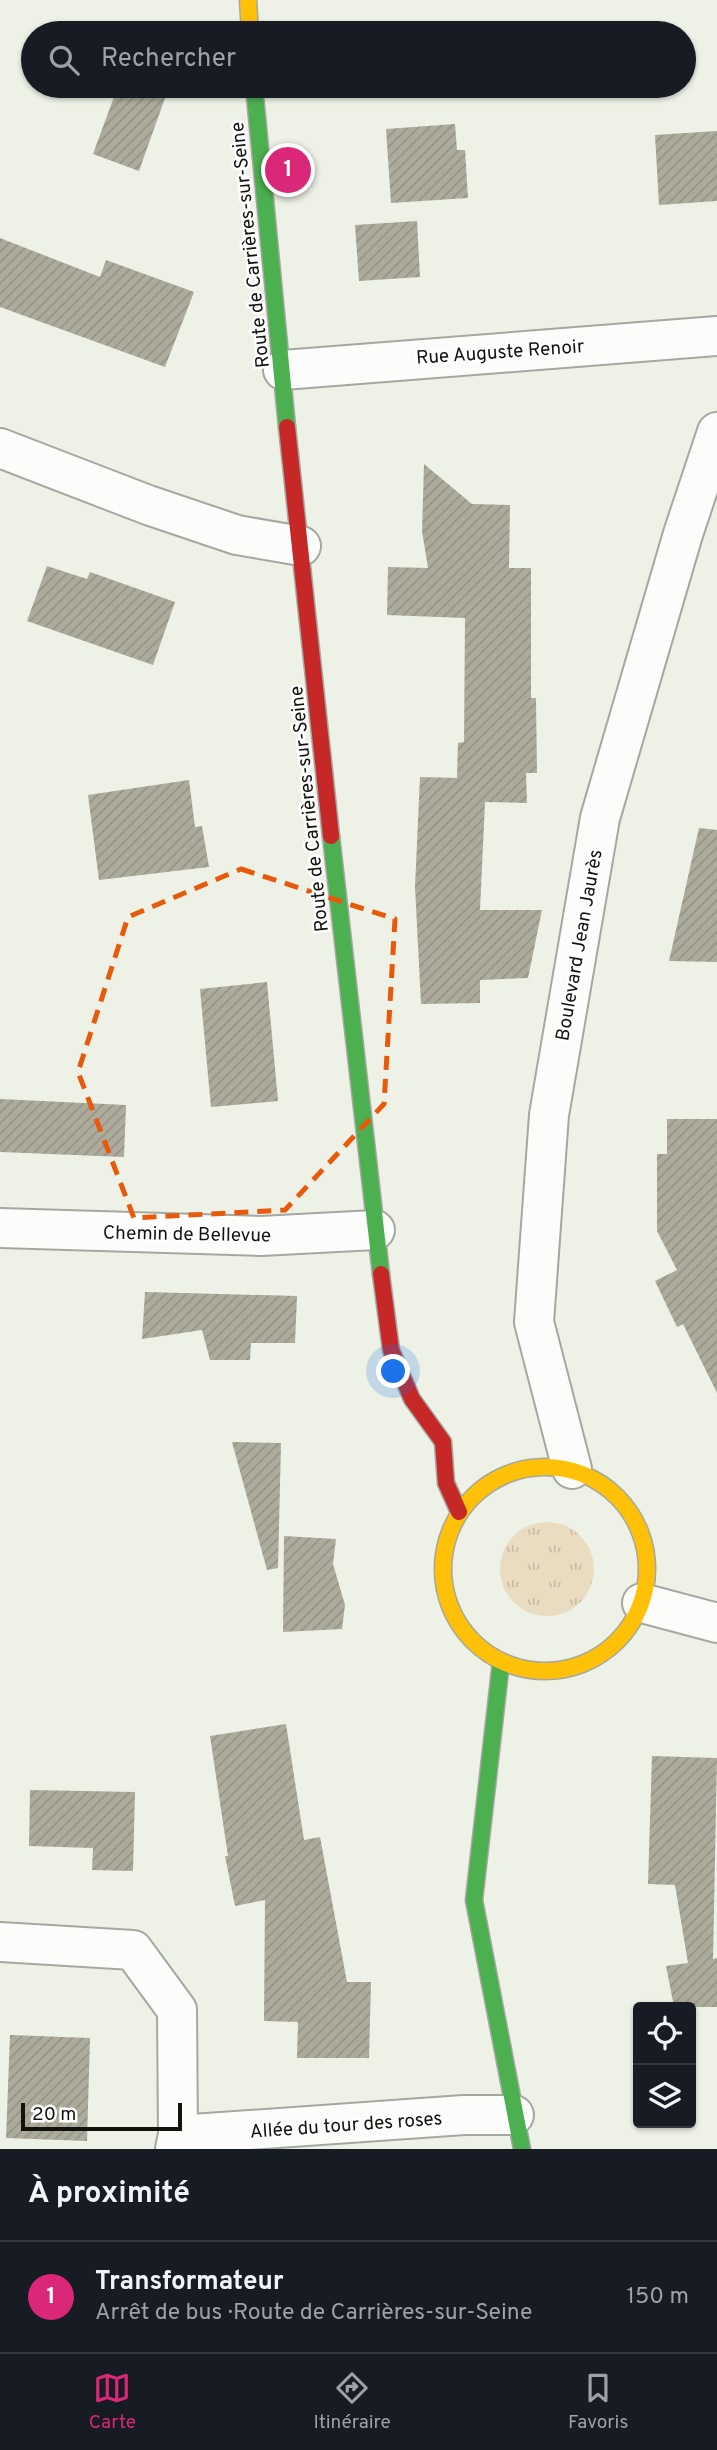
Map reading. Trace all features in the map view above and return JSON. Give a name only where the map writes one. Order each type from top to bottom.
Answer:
[{"type":"street","points":[[248,0],[249,21]]},
{"type":"street","name":"Route de Carrières-sur-Seine","points":[[255,98],[375,1230],[391,1350],[412,1399],[443,1442],[446,1483],[459,1512]]},
{"type":"street","name":"Rue Auguste Renoir","points":[[283,370],[717,336]]},
{"type":"street","name":"Boulevard Jean Jaurès","points":[[572,1469],[534,1322],[549,1115],[600,818],[682,534],[717,432]]},
{"type":"street","points":[[0,448],[148,505],[237,535],[301,546]]},
{"type":"street","name":"Chemin de Bellevue","points":[[0,1228],[261,1236],[375,1230]]},
{"type":"street","points":[[540,1465],[572,1469],[603,1483],[628,1506],[643,1537],[648,1571],[642,1604],[625,1633],[600,1656],[568,1669],[534,1671],[501,1662],[477,1646],[457,1624],[446,1597],[442,1567],[446,1538],[459,1512],[481,1488],[509,1472],[540,1465]]},
{"type":"street","points":[[642,1604],[717,1623]]},
{"type":"street","points":[[501,1662],[474,1900],[518,2132]]},
{"type":"street","points":[[0,1942],[133,1950],[177,2010],[176,2142]]},
{"type":"street","name":"Allée du tour des roses","points":[[176,2142],[464,2115],[518,2132]]},
{"type":"highlighted area","points":[[241,869],[395,919],[384,1104],[285,1210],[134,1218],[78,1072],[128,917]]},
{"type":"green space","points":[[547,1522],[565,1525],[580,1536],[591,1551],[594,1569],[591,1587],[580,1602],[565,1613],[547,1616],[529,1613],[514,1602],[503,1587],[500,1569],[503,1551],[514,1536],[529,1525]]},
{"type":"building","points":[[114,98],[165,98],[139,171],[93,154]]},
{"type":"building","points":[[455,124],[457,150],[465,150],[468,198],[391,203],[386,129]]},
{"type":"building","points":[[717,131],[717,201],[659,205],[655,135]]},
{"type":"building","points":[[417,221],[420,277],[359,281],[355,225]]},
{"type":"building","points":[[0,238],[100,277],[106,260],[194,292],[165,367],[0,307]]},
{"type":"building","points":[[424,464],[472,504],[510,505],[509,568],[531,568],[531,698],[536,698],[537,773],[526,773],[527,803],[485,802],[480,910],[542,910],[528,978],[480,980],[480,1003],[421,1004],[415,887],[420,777],[457,778],[458,743],[464,742],[465,618],[387,615],[388,567],[428,568],[422,531]]},
{"type":"building","points":[[47,566],[87,579],[90,572],[175,602],[153,665],[27,621]]},
{"type":"building","points":[[189,780],[195,827],[202,826],[209,867],[99,880],[88,795]]},
{"type":"building","points":[[699,828],[717,830],[717,962],[669,961]]},
{"type":"building","points":[[267,982],[278,1101],[211,1107],[200,989]]},
{"type":"building","points":[[0,1099],[126,1105],[124,1157],[0,1152]]},
{"type":"building","points":[[667,1119],[717,1119],[717,1393],[683,1324],[677,1327],[655,1281],[677,1270],[657,1231],[657,1154],[667,1154]]},
{"type":"building","points":[[145,1292],[297,1296],[295,1343],[251,1343],[250,1360],[210,1360],[202,1330],[142,1339]]},
{"type":"building","points":[[232,1442],[281,1443],[278,1568],[267,1570]]},
{"type":"building","points":[[284,1536],[336,1539],[333,1564],[345,1605],[342,1629],[283,1632]]},
{"type":"building","points":[[286,1724],[304,1840],[320,1837],[347,1982],[371,1982],[369,2058],[297,2058],[298,2022],[264,2021],[265,1900],[235,1906],[225,1856],[228,1856],[210,1736]]},
{"type":"building","points":[[652,1756],[717,1758],[713,1959],[717,1958],[717,2007],[696,2007],[696,2002],[673,2002],[666,1966],[688,1963],[675,1885],[648,1884]]},
{"type":"building","points":[[30,1790],[135,1792],[133,1871],[92,1870],[93,1848],[29,1846]]},
{"type":"building","points":[[10,2035],[90,2038],[87,2141],[6,2138]]},
{"type":"traffic: fast","points":[[255,98],[287,427]]},
{"type":"traffic: fast","points":[[331,836],[381,1274]]},
{"type":"traffic: fast","points":[[501,1662],[474,1900],[522,2149]]},
{"type":"traffic: slow","points":[[248,0],[249,21]]},
{"type":"traffic: slow","points":[[545,1467],[584,1474],[617,1497],[640,1530],[647,1569],[640,1608],[617,1641],[584,1664],[545,1671],[506,1664],[473,1641],[450,1608],[443,1569],[450,1530],[473,1497],[506,1474],[545,1467]]},
{"type":"traffic: jam","points":[[287,427],[331,836]]},
{"type":"traffic: jam","points":[[381,1274],[391,1350],[412,1399],[443,1442],[446,1483],[459,1512]]},
{"type":"place","name":"Transformateur","points":[[288,170]]}]
